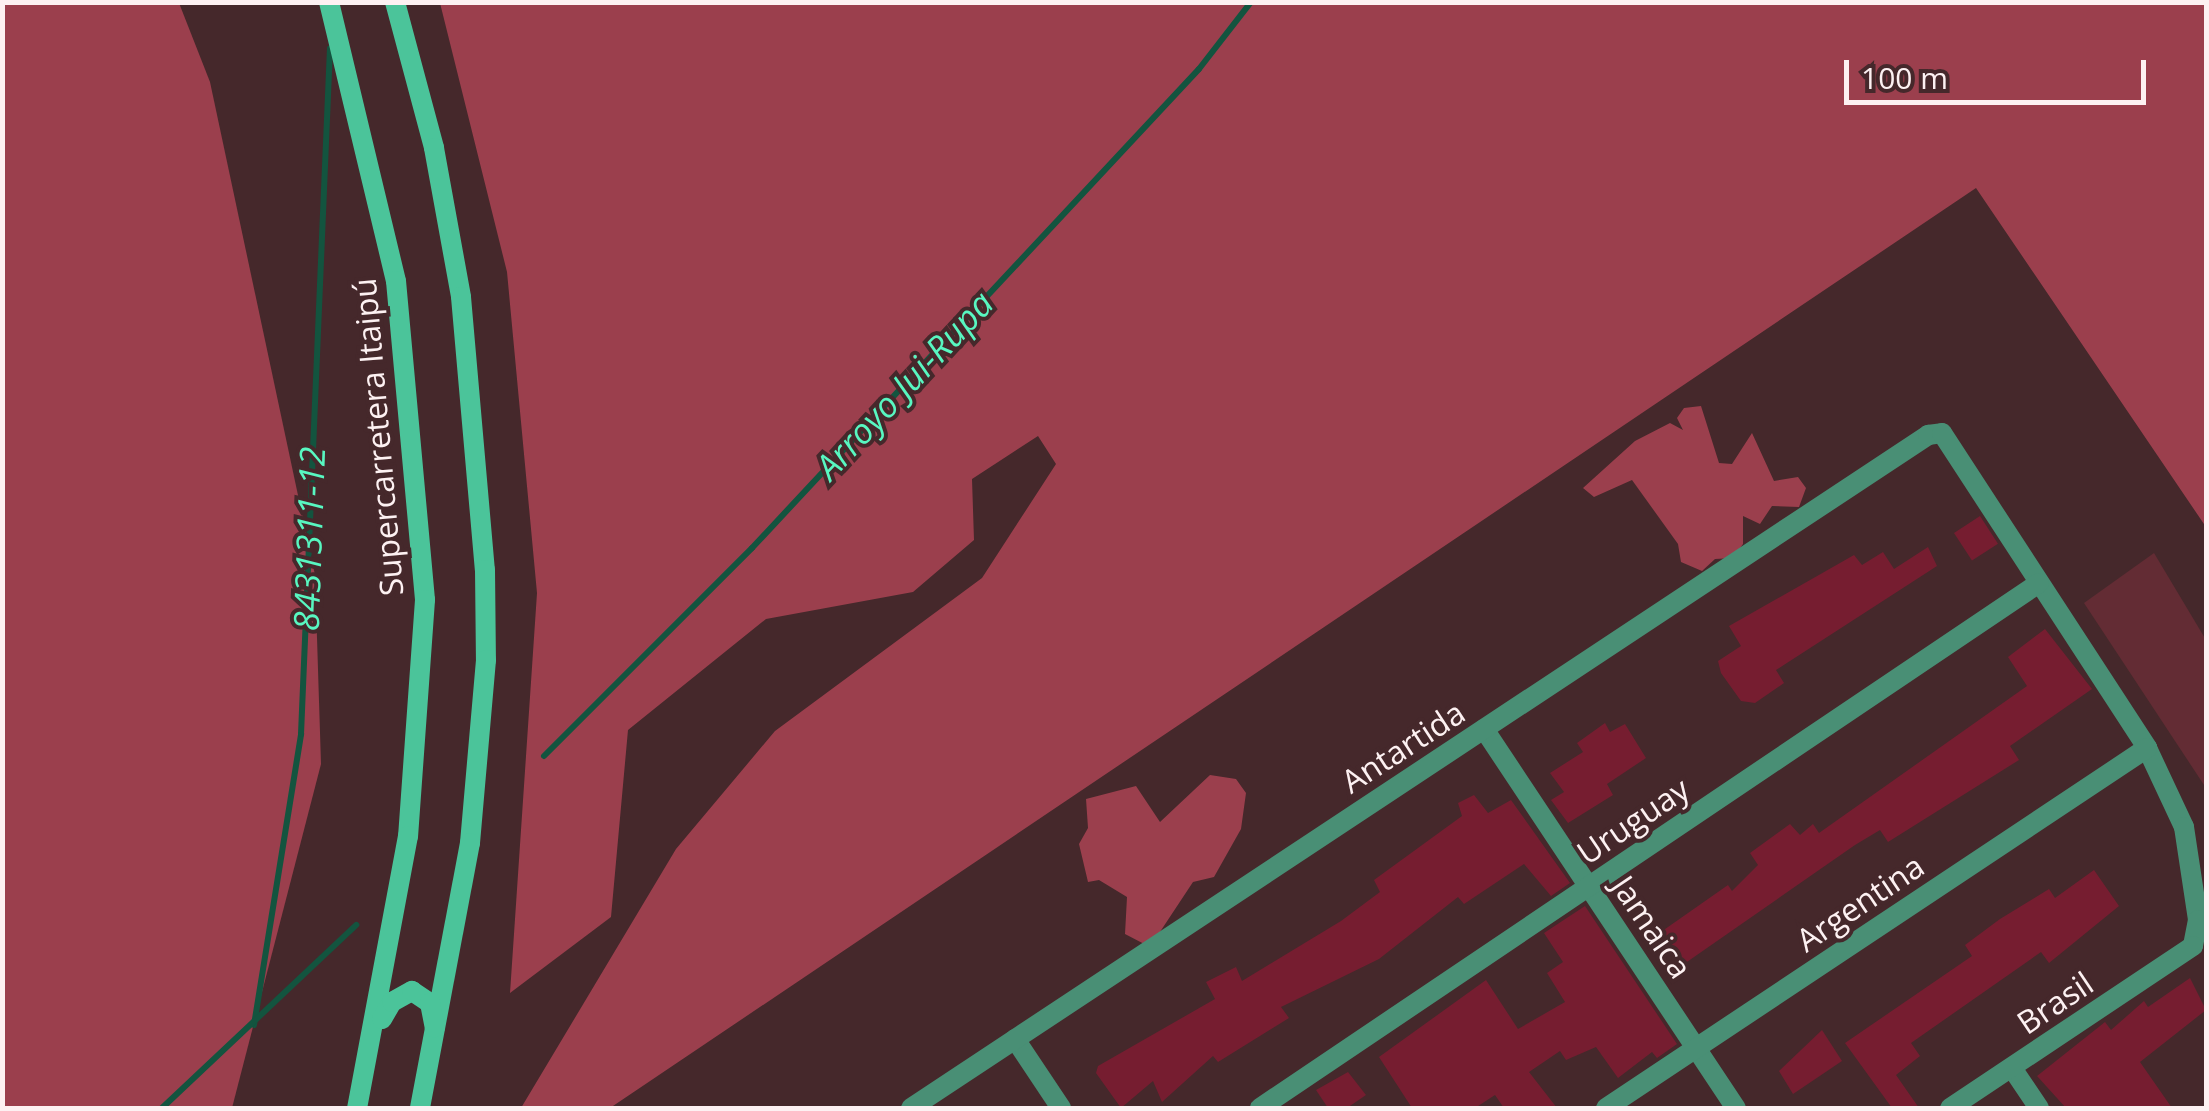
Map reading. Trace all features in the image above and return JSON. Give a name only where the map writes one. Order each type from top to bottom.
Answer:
[{"type":"street","name":"Supercarretera Itaipú","points":[[329,2],[396,281],[422,530],[417,755],[375,1032],[357,1108]]},
{"type":"street","points":[[395,2],[455,261],[486,570],[480,748],[436,1045],[420,1108]]},
{"type":"street","name":"Antartida","points":[[910,1108],[1928,434],[1942,433],[1954,443],[2039,583]]},
{"type":"street","points":[[2039,583],[2146,748]]},
{"type":"street","name":"Uruguay","points":[[1260,1108],[2039,583]]},
{"type":"street","name":"Jamaica","points":[[1484,730],[1736,1108]]},
{"type":"street","name":"Brasil","points":[[1950,1108],[2193,946],[2197,894],[2184,826],[2146,748]]},
{"type":"street","name":"Argentina","points":[[1606,1108],[2146,748]]},
{"type":"street","points":[[375,1032],[392,1002],[412,991],[430,1003],[436,1045]]},
{"type":"street","points":[[1015,1039],[1062,1108]]},
{"type":"street","points":[[2012,1068],[2039,1108]]},
{"type":"shaded area","points":[[2,3],[179,3],[210,82],[315,575],[321,764],[232,1108],[3,1108]]},
{"type":"shaded area","points":[[440,3],[2206,3],[2206,527],[1976,188],[610,1108],[521,1108],[676,849],[775,731],[982,578],[1056,464],[1038,436],[972,479],[974,540],[913,592],[766,619],[628,730],[611,917],[510,993],[537,593],[507,272]]},
{"type":"shaded area","points":[[1701,406],[1719,463],[1732,464],[1752,433],[1774,481],[1798,477],[1806,488],[1799,507],[1772,506],[1760,524],[1743,516],[1743,544],[1733,558],[1715,559],[1702,571],[1681,562],[1678,544],[1632,480],[1594,497],[1583,488],[1635,441],[1670,423],[1683,430],[1677,418],[1684,408]]},
{"type":"shaded area","points":[[2154,553],[2206,640],[2206,788],[2084,603]]},
{"type":"shaded area","points":[[1210,775],[1236,779],[1246,793],[1241,829],[1214,877],[1193,882],[1150,947],[1125,934],[1127,897],[1099,880],[1088,882],[1079,844],[1088,828],[1086,799],[1136,786],[1160,822]]},
{"type":"building","points":[[1980,516],[1998,544],[1972,561],[1954,533]]},
{"type":"building","points":[[1928,547],[1937,566],[1776,670],[1784,683],[1755,703],[1741,701],[1721,673],[1718,661],[1741,646],[1729,626],[1854,555],[1862,565],[1883,552],[1894,569]]},
{"type":"building","points":[[2045,629],[2092,689],[2010,746],[2019,760],[1888,842],[1880,830],[1855,845],[1684,964],[1658,934],[1728,885],[1732,891],[1758,865],[1750,853],[1790,824],[1800,835],[1813,824],[1819,833],[2027,686],[2008,657]]},
{"type":"building","points":[[1605,723],[1610,732],[1625,724],[1646,758],[1607,784],[1613,795],[1568,823],[1551,800],[1564,792],[1550,773],[1583,752],[1577,743]]},
{"type":"building","points":[[1474,795],[1488,813],[1511,800],[1570,883],[1551,896],[1524,864],[1464,904],[1458,897],[1379,959],[1281,1007],[1289,1018],[1218,1062],[1213,1056],[1162,1102],[1153,1081],[1121,1108],[1096,1073],[1098,1066],[1215,999],[1206,982],[1236,967],[1242,981],[1341,921],[1380,892],[1374,880],[1462,816],[1458,803]]},
{"type":"building","points":[[2094,870],[2119,906],[2049,963],[2041,952],[1911,1043],[1920,1056],[1896,1075],[1919,1108],[1892,1108],[1845,1043],[1972,956],[1965,945],[2000,919],[2049,889],[2055,898]]},
{"type":"building","points":[[1585,906],[1677,1044],[1657,1058],[1652,1052],[1618,1078],[1596,1047],[1566,1060],[1560,1051],[1529,1072],[1557,1108],[1504,1108],[1495,1095],[1475,1108],[1412,1108],[1379,1057],[1486,980],[1518,1029],[1565,1002],[1547,973],[1563,962],[1544,933]]},
{"type":"building","points":[[2190,978],[2206,1010],[2140,1062],[2172,1108],[2066,1108],[2037,1076],[2105,1022],[2111,1030],[2144,1001],[2148,1007]]},
{"type":"building","points":[[1822,1030],[1842,1061],[1793,1094],[1779,1071]]},
{"type":"building","points":[[1348,1072],[1366,1095],[1347,1108],[1328,1108],[1316,1090]]},
{"type":"waterway","name":"Arroyo Jui-Rupa","points":[[544,756],[752,548],[1199,69],[1251,2]]},
{"type":"waterway","name":"8431311-12","points":[[254,1025],[301,734],[330,49]]},
{"type":"waterway","name":"Arroyo Jui-Rupa","points":[[162,1108],[356,925]]}]
